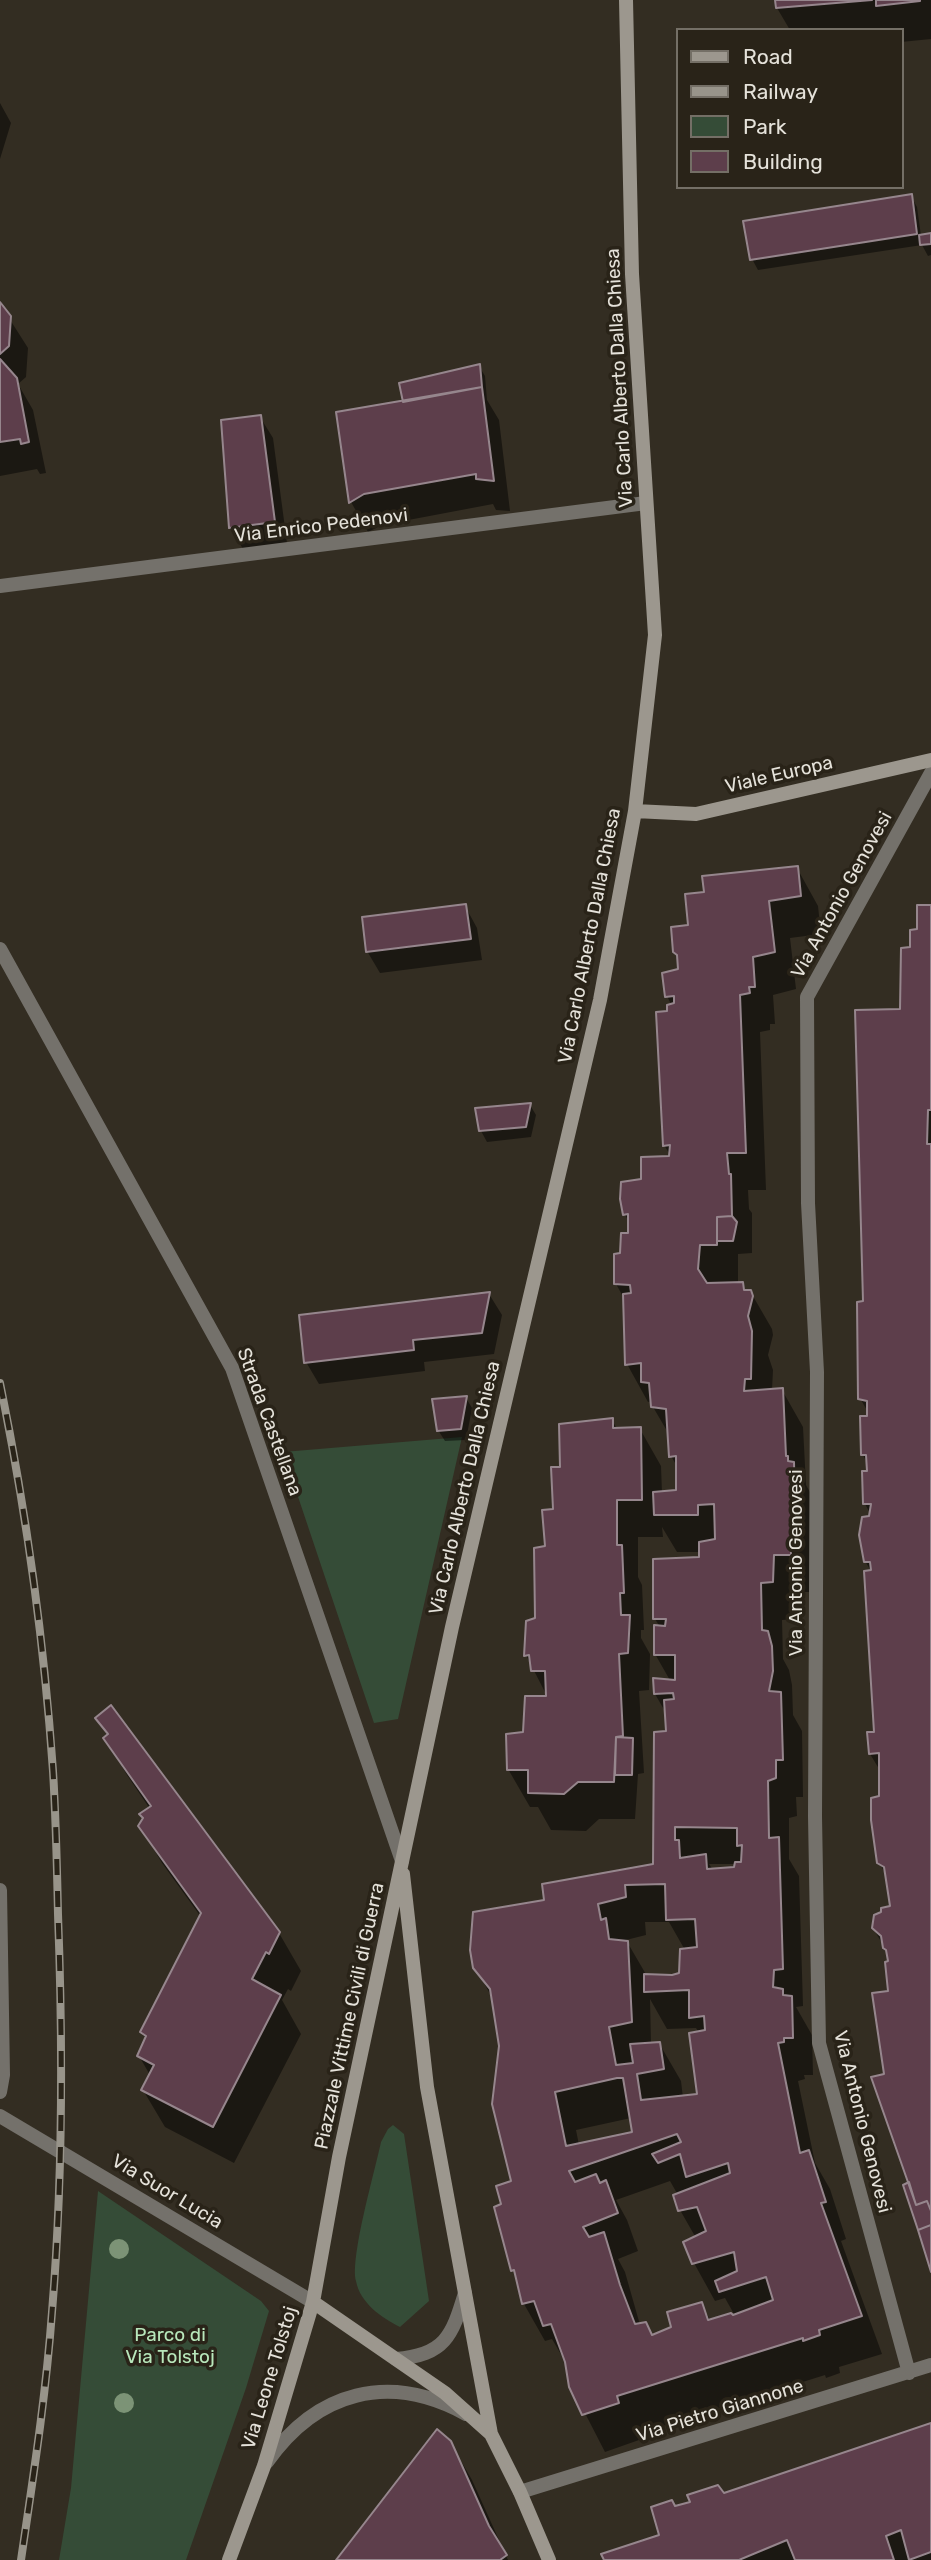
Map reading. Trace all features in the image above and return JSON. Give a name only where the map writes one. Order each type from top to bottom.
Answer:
[{"type":"street","name":"Via Carlo Alberto Dalla Chiesa","points":[[402,1861],[452,1627],[600,1000],[635,811],[654,635],[632,274],[626,0]]},
{"type":"street","name":"Via Enrico Pedenovi","points":[[0,586],[646,503]]},
{"type":"street","name":"Viale Europa","points":[[635,811],[696,814],[931,760]]},
{"type":"street","name":"Via Antonio Genovesi","points":[[909,2373],[819,2043],[815,1816],[817,1373],[808,1203],[807,997],[931,773]]},
{"type":"street","name":"Strada Castellana","points":[[0,948],[232,1368],[402,1861]]},
{"type":"street","name":"Piazzale Vittime Civili di Guerra","points":[[402,1861],[427,2087],[491,2434]]},
{"type":"street","name":"Piazzale Vittime Civili di Guerra","points":[[313,2302],[339,2157],[402,1861]]},
{"type":"street","points":[[0,1890],[0,2092]]},
{"type":"street","name":"Via Suor Lucia","points":[[0,2116],[313,2302]]},
{"type":"street","name":"Piazzale Vittime Civili di Guerra","points":[[396,2358],[426,2353],[440,2346],[455,2327],[465,2293]]},
{"type":"street","points":[[313,2302],[445,2393],[491,2434],[549,2560]]},
{"type":"street","name":"Via Leone Tolstoj","points":[[229,2560],[264,2466],[313,2302]]},
{"type":"street","name":"Via Pietro Giannone","points":[[520,2492],[931,2365]]},
{"type":"street","name":"Via Leone Tolstoj","points":[[264,2466],[283,2438],[309,2416],[338,2401],[369,2393],[402,2392],[435,2399],[465,2413],[491,2434]]},
{"type":"green space","points":[[462,1437],[398,1719],[374,1723],[283,1452]]},
{"type":"green space","points":[[393,2125],[404,2134],[429,2301],[400,2327],[367,2303],[358,2289],[355,2269],[360,2234],[381,2142]]},
{"type":"green space","name":"Parco di Via Tolstoj","points":[[98,2191],[261,2301],[269,2311],[246,2388],[186,2560],[59,2560],[71,2488]]},
{"type":"building","points":[[775,0],[872,0],[776,8]]},
{"type":"building","points":[[876,0],[920,0],[920,1],[876,6]]},
{"type":"building","points":[[912,194],[917,234],[750,260],[743,221]]},
{"type":"building","points":[[931,233],[931,244],[920,245],[919,235]]},
{"type":"building","points":[[0,302],[11,316],[9,346],[0,354]]},
{"type":"building","points":[[0,359],[17,378],[29,442],[21,444],[20,439],[0,442]]},
{"type":"building","points":[[480,364],[482,387],[403,402],[399,383]]},
{"type":"building","points":[[482,387],[494,481],[476,479],[476,474],[364,494],[349,503],[336,412]]},
{"type":"building","points":[[261,415],[275,522],[229,528],[221,420]]},
{"type":"building","points":[[798,866],[801,896],[769,901],[775,952],[753,957],[755,987],[749,987],[750,993],[740,995],[746,1153],[727,1153],[731,1174],[732,1216],[717,1217],[717,1245],[700,1245],[698,1269],[707,1283],[743,1282],[744,1290],[751,1290],[753,1296],[748,1316],[752,1331],[751,1379],[745,1379],[744,1391],[783,1388],[786,1456],[788,1461],[794,1462],[796,1550],[791,1551],[791,1555],[774,1555],[773,1582],[761,1583],[762,1630],[768,1631],[772,1646],[773,1671],[769,1691],[781,1692],[783,1760],[776,1760],[776,1778],[768,1781],[769,1838],[779,1837],[783,1969],[774,1970],[773,1987],[783,1989],[783,1995],[792,1996],[793,2038],[784,2038],[784,2042],[778,2043],[800,2153],[809,2150],[826,2202],[821,2203],[862,2316],[819,2330],[820,2335],[803,2341],[803,2338],[617,2396],[619,2403],[582,2415],[569,2387],[565,2362],[551,2324],[543,2326],[534,2301],[522,2304],[494,2207],[501,2204],[496,2186],[511,2181],[492,2104],[499,2046],[490,1989],[473,1968],[470,1950],[473,1912],[544,1900],[542,1884],[653,1864],[654,1732],[666,1731],[664,1700],[674,1699],[673,1693],[654,1694],[653,1678],[675,1680],[675,1655],[654,1655],[654,1625],[665,1626],[666,1619],[653,1619],[653,1559],[699,1557],[699,1542],[715,1539],[714,1504],[698,1505],[698,1515],[654,1515],[653,1492],[676,1490],[676,1456],[669,1457],[666,1409],[651,1407],[649,1383],[641,1382],[641,1363],[625,1365],[623,1294],[631,1293],[630,1285],[614,1284],[614,1254],[620,1253],[621,1233],[628,1233],[628,1214],[623,1215],[620,1199],[621,1182],[641,1179],[641,1157],[669,1156],[670,1145],[663,1146],[656,1012],[667,1011],[667,1005],[674,1003],[674,996],[665,997],[662,973],[678,969],[677,955],[673,952],[671,927],[688,925],[685,894],[704,892],[702,876]],"holes":[[[675,1827],[737,1828],[737,1846],[742,1845],[741,1862],[735,1862],[734,1867],[707,1869],[706,1854],[680,1858],[679,1840],[675,1840]],[[665,1884],[666,1920],[695,1919],[697,1947],[680,1949],[679,1973],[644,1974],[644,1992],[689,1990],[689,2018],[704,2016],[705,2030],[689,2033],[697,2094],[641,2100],[637,2074],[664,2069],[660,2042],[630,2044],[633,2063],[616,2065],[609,2027],[632,2022],[628,1941],[609,1939],[606,1918],[601,1920],[598,1904],[626,1897],[625,1885]],[[623,2078],[632,2132],[566,2146],[555,2092]],[[677,2134],[681,2142],[652,2154],[658,2163],[680,2154],[686,2177],[728,2163],[730,2173],[673,2195],[678,2211],[697,2207],[706,2231],[683,2242],[692,2264],[734,2252],[737,2271],[715,2281],[719,2292],[766,2277],[773,2300],[733,2315],[731,2313],[708,2320],[702,2302],[667,2312],[671,2327],[652,2335],[646,2322],[635,2324],[604,2232],[589,2237],[583,2227],[618,2213],[606,2180],[600,2183],[596,2174],[575,2182],[569,2171]]]},
{"type":"building","points":[[466,904],[471,939],[366,952],[362,917]]},
{"type":"building","points":[[917,905],[931,905],[931,1110],[928,1110],[927,1144],[931,1144],[931,2211],[927,2201],[916,2205],[871,2077],[884,2074],[872,1993],[888,1991],[886,1950],[883,1948],[881,1936],[872,1928],[874,1915],[881,1912],[881,1908],[890,1906],[884,1867],[877,1863],[871,1820],[871,1798],[879,1796],[879,1753],[869,1754],[867,1732],[874,1732],[864,1571],[871,1570],[870,1562],[864,1562],[859,1535],[862,1517],[869,1516],[871,1504],[863,1504],[862,1471],[867,1471],[866,1455],[861,1455],[860,1416],[867,1416],[867,1401],[858,1399],[857,1302],[863,1301],[855,1010],[900,1009],[901,948],[910,947],[910,930],[917,929]]},
{"type":"building","points":[[531,1103],[526,1127],[479,1131],[475,1108]]},
{"type":"building","points":[[732,1216],[737,1222],[733,1241],[717,1241],[717,1217]]},
{"type":"building","points":[[490,1292],[482,1333],[413,1340],[414,1350],[304,1363],[299,1315]]},
{"type":"building","points":[[467,1396],[461,1429],[437,1431],[432,1399]]},
{"type":"building","points":[[613,1418],[613,1428],[641,1427],[642,1500],[617,1500],[617,1545],[622,1545],[624,1593],[620,1593],[621,1615],[630,1615],[628,1653],[619,1654],[623,1736],[616,1737],[614,1782],[578,1782],[564,1794],[528,1793],[528,1770],[507,1770],[506,1734],[523,1732],[525,1696],[546,1696],[545,1671],[531,1671],[529,1655],[524,1656],[526,1621],[535,1618],[534,1548],[545,1546],[542,1510],[553,1509],[551,1467],[560,1467],[559,1424]]},
{"type":"building","points":[[111,1705],[280,1932],[252,1979],[281,1995],[213,2127],[141,2090],[154,2065],[137,2056],[146,2036],[140,2032],[201,1913],[138,1826],[143,1818],[139,1814],[151,1806],[103,1738],[108,1734],[95,1718]]},
{"type":"building","points":[[616,1737],[633,1738],[632,1775],[615,1775]]},
{"type":"building","points":[[909,2182],[916,2205],[927,2201],[931,2211],[931,2225],[918,2230],[903,2185]]},
{"type":"building","points":[[931,2225],[931,2272],[918,2230]]},
{"type":"building","points":[[931,2423],[931,2552],[909,2560],[901,2530],[886,2536],[894,2560],[795,2560],[787,2540],[739,2560],[604,2560],[601,2554],[659,2535],[651,2507],[672,2500],[675,2506],[690,2502],[687,2495],[718,2485],[724,2493]]},
{"type":"building","points":[[437,2429],[451,2441],[489,2526],[507,2555],[500,2560],[336,2560]]},
{"type":"railway","points":[[0,1383],[26,1527],[45,1673],[55,1807],[61,2014],[56,2262],[43,2405],[21,2560]]}]
